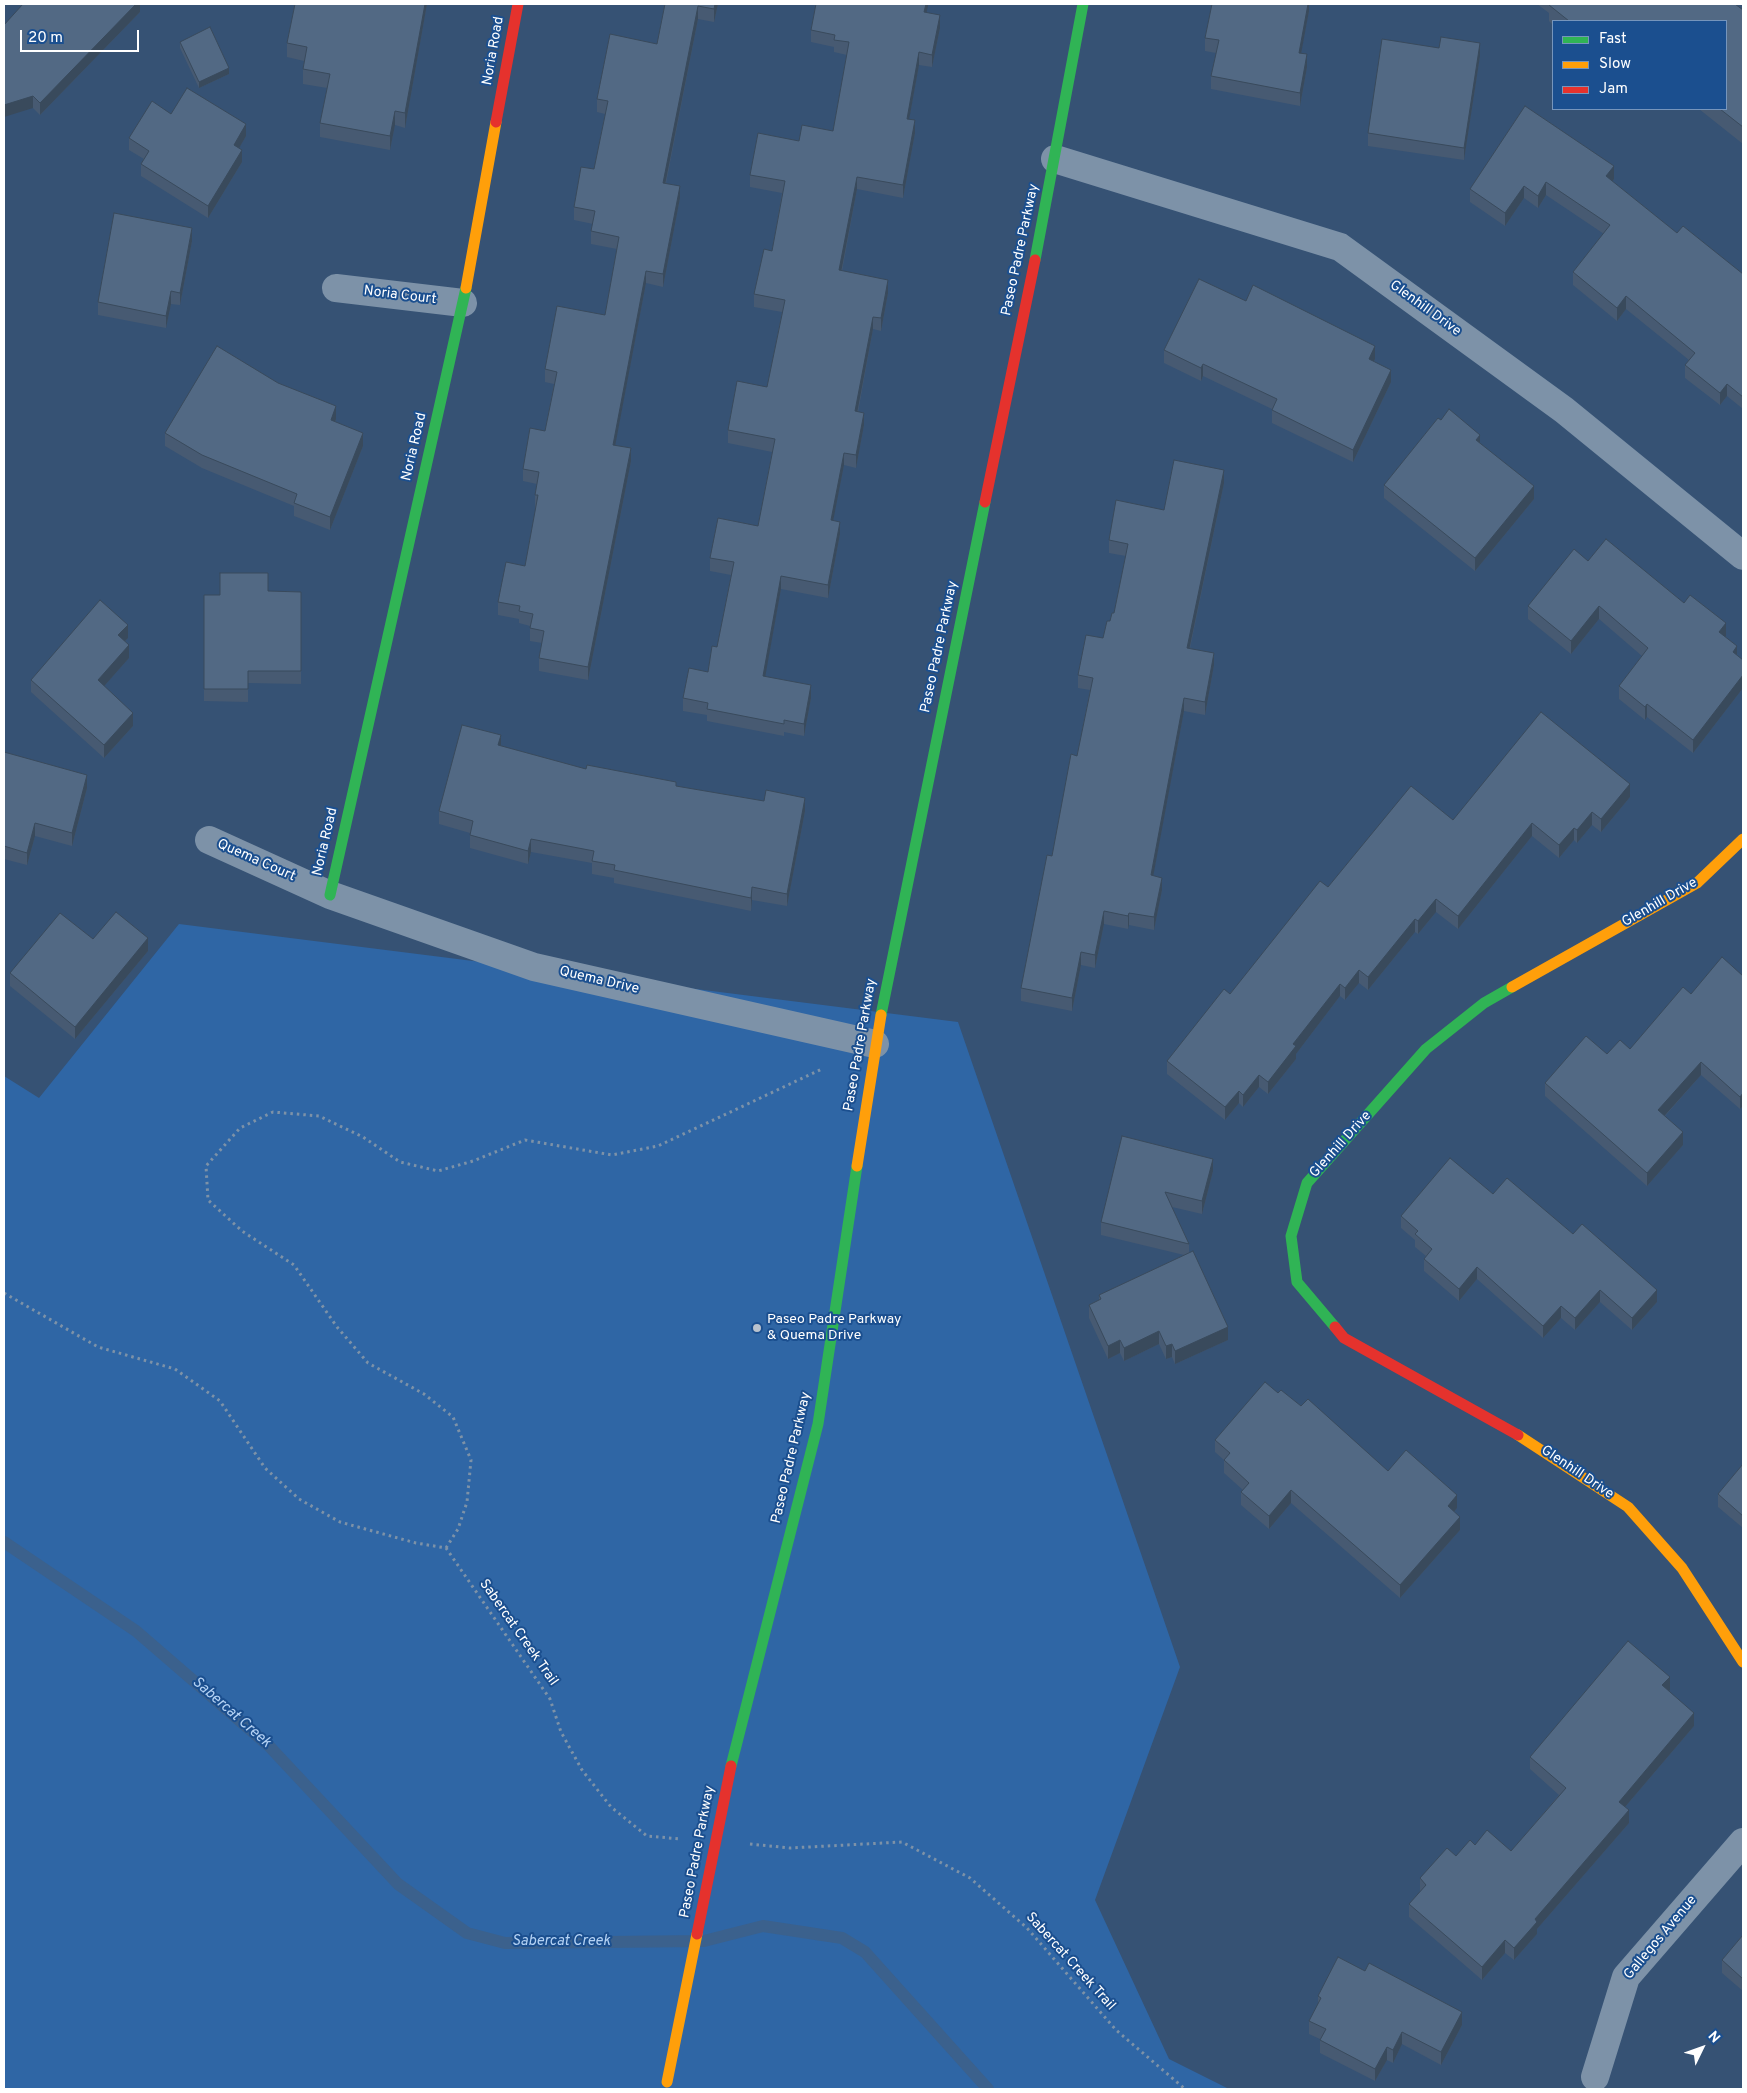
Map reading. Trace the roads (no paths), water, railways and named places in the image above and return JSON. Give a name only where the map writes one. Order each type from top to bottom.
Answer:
[{"type":"street","name":"Noria Road","points":[[330,895],[463,304],[518,4]]},
{"type":"street","name":"Paseo Padre Parkway","points":[[666,2086],[731,1766],[818,1424],[875,1044],[1055,159],[1084,4]]},
{"type":"street","name":"Glenhill Drive","points":[[1055,159],[1340,247],[1564,410],[1743,556]]},
{"type":"street","name":"Noria Court","points":[[336,288],[463,304]]},
{"type":"street","name":"Glenhill Drive","points":[[1743,839],[1697,883],[1484,1003],[1426,1049],[1307,1183],[1290,1236],[1297,1282],[1344,1338],[1535,1445],[1628,1507],[1682,1568],[1743,1662]]},
{"type":"street","name":"Quema Court","points":[[209,840],[330,895]]},
{"type":"street","name":"Quema Drive","points":[[330,895],[534,967],[875,1044]]},
{"type":"street","name":"Gallegos Avenue","points":[[1596,2077],[1626,1977],[1743,1842]]},
{"type":"waterway","name":"Sabercat Creek","points":[[4,1542],[136,1631],[269,1746],[398,1884],[467,1933],[505,1943],[704,1941],[763,1926],[842,1938],[865,1952],[988,2089]]},
{"type":"place","name":"Paseo Padre Parkway & Quema Drive","points":[[757,1328]]}]
